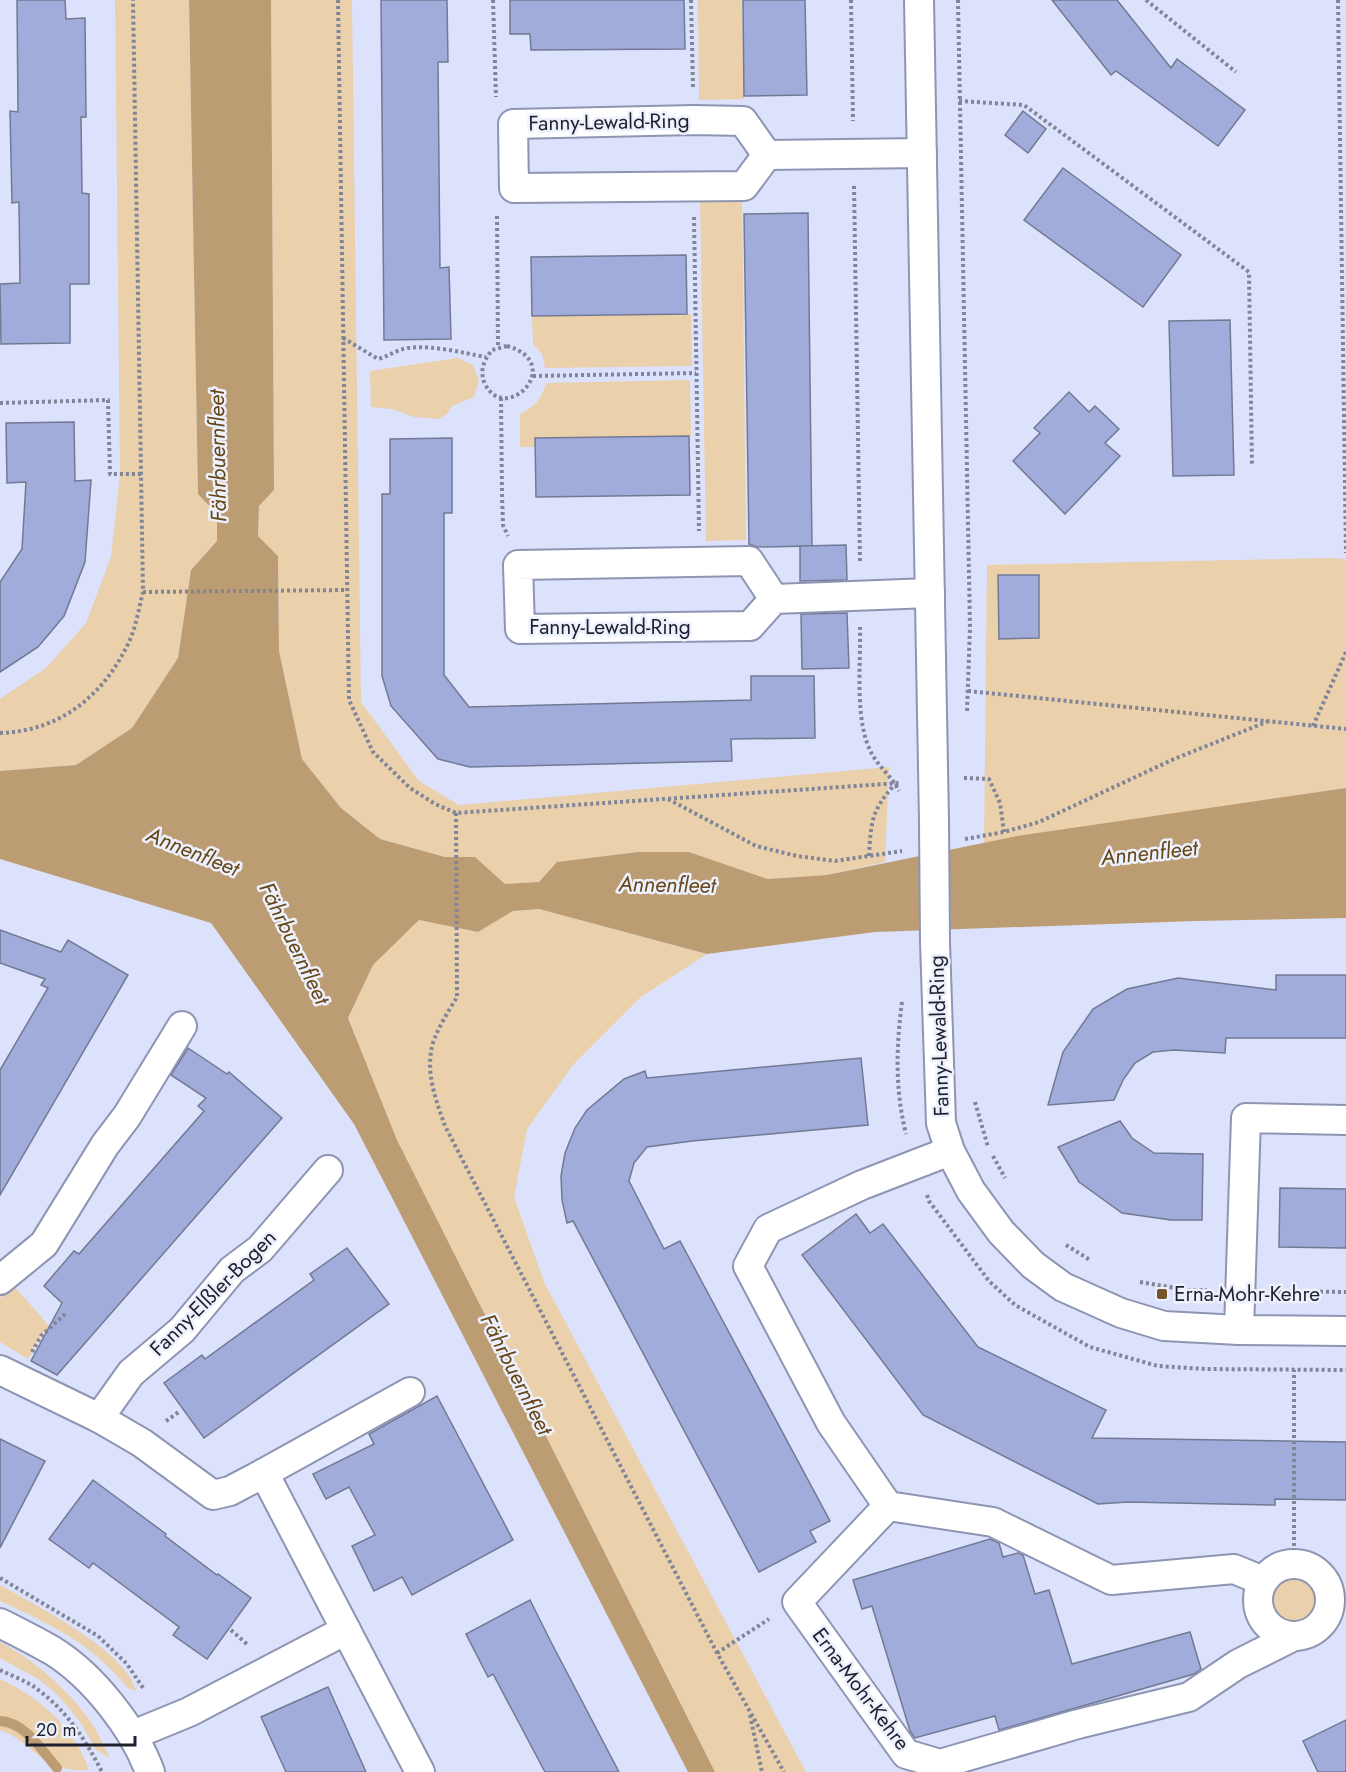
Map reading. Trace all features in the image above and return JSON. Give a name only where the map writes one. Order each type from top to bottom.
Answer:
[{"type":"street","name":"Fanny-Lewald-Ring","points":[[919,0],[935,942],[941,1123],[950,1151],[971,1191],[1001,1232],[1033,1265],[1063,1287],[1121,1313],[1164,1326],[1239,1330],[1346,1331]]},
{"type":"street","name":"Fanny-Lewald-Ring","points":[[743,121],[767,155],[744,186],[514,189],[513,124],[743,121]]},
{"type":"street","points":[[767,155],[922,153]]},
{"type":"street","points":[[518,565],[749,561],[774,599],[930,593]]},
{"type":"street","name":"Fanny-Lewald-Ring","points":[[518,565],[520,629],[750,626],[774,599]]},
{"type":"street","points":[[0,1280],[44,1244],[105,1145],[128,1116],[182,1026]]},
{"type":"street","points":[[1239,1330],[1246,1118],[1346,1120]]},
{"type":"street","points":[[950,1151],[862,1185],[768,1228],[748,1266],[831,1423],[888,1506],[993,1522],[1111,1580],[1234,1569],[1263,1581]]},
{"type":"street","name":"Fanny-Elßler-Bogen","points":[[99,1418],[130,1373],[182,1330],[232,1270],[260,1249],[328,1170]]},
{"type":"street","points":[[9,1374],[99,1418],[142,1443],[213,1495],[230,1491],[410,1392]]},
{"type":"street","points":[[264,1473],[420,1772]]},
{"type":"street","points":[[796,1602],[888,1506]]},
{"type":"street","points":[[1294,1564],[1276,1568],[1263,1581],[1258,1593],[1258,1606],[1263,1618],[1281,1634],[1294,1636]]},
{"type":"street","name":"Erna-Mohr-Kehre","points":[[796,1602],[906,1754],[940,1764],[1078,1724],[1189,1697],[1238,1664],[1294,1636],[1306,1634],[1317,1628],[1325,1618],[1338,1592],[1317,1572],[1307,1566],[1294,1564]]},
{"type":"street","points":[[0,1623],[54,1652],[82,1675],[133,1735],[150,1772]]},
{"type":"street","points":[[133,1735],[189,1712],[346,1630]]},
{"type":"path","points":[[0,733],[22,732],[62,717],[90,699],[107,680],[130,640],[143,592],[133,0]]},
{"type":"path","points":[[338,0],[348,700],[373,752],[410,788],[435,804],[456,813],[989,778],[1000,803],[1004,832]]},
{"type":"path","points":[[691,0],[694,120]]},
{"type":"path","points":[[851,0],[861,715],[864,735],[872,755],[895,783]]},
{"type":"path","points":[[958,0],[970,627],[967,713]]},
{"type":"path","points":[[1146,0],[1236,72]]},
{"type":"path","points":[[1338,0],[1346,553]]},
{"type":"path","points":[[959,101],[1024,105],[1249,272],[1252,466]]},
{"type":"path","points":[[694,186],[700,562]]},
{"type":"path","points":[[343,338],[378,359],[388,357],[400,350],[417,348],[486,357]]},
{"type":"path","points":[[507,346],[520,350],[532,368],[533,376],[530,384],[522,393],[512,398],[501,398],[490,393],[483,380],[482,366],[486,357],[498,347],[507,346]]},
{"type":"path","points":[[533,376],[696,373]]},
{"type":"path","points":[[501,398],[503,525],[518,565]]},
{"type":"path","points":[[0,403],[108,400],[110,474],[141,474]]},
{"type":"path","points":[[143,592],[347,590]]},
{"type":"path","points":[[1313,726],[1346,652]]},
{"type":"path","points":[[931,689],[1346,729]]},
{"type":"path","points":[[963,768],[964,778]]},
{"type":"path","points":[[869,856],[871,824],[879,801],[895,783]]},
{"type":"path","points":[[456,813],[457,997],[443,1022],[431,1052],[432,1089],[445,1126],[717,1653],[784,1772]]},
{"type":"path","points":[[975,1100],[987,1145],[1010,1185]]},
{"type":"path","points":[[1064,1244],[1094,1263]]},
{"type":"path","points":[[1130,1280],[1188,1290],[1346,1292]]},
{"type":"path","points":[[9,1374],[41,1336],[65,1314]]},
{"type":"path","points":[[1294,1564],[1294,1370],[1346,1370]]},
{"type":"path","points":[[717,1653],[796,1602]]},
{"type":"path","points":[[0,1670],[36,1687],[68,1716],[102,1772]]},
{"type":"path","points":[[748,1709],[762,1772]]},
{"type":"shaded area","points":[[115,0],[189,0],[198,493],[217,514],[217,541],[191,570],[178,658],[132,728],[76,765],[0,771],[0,699],[47,667],[86,623],[111,557],[120,474]]},
{"type":"shaded area","points":[[271,0],[352,0],[361,702],[419,781],[459,805],[889,767],[885,862],[827,875],[768,879],[689,852],[638,852],[558,862],[539,882],[505,884],[475,857],[445,857],[380,839],[341,808],[302,759],[279,651],[278,556],[258,536],[259,506],[274,490]]},
{"type":"shaded area","points":[[698,0],[742,0],[744,99],[699,100]]},
{"type":"shaded area","points":[[742,195],[746,540],[706,541],[700,197]]},
{"type":"shaded area","points":[[691,314],[692,366],[545,368],[542,354],[533,344],[532,316]]},
{"type":"shaded area","points":[[457,358],[473,365],[479,381],[474,397],[452,406],[447,414],[438,419],[414,417],[392,409],[371,407],[370,371]]},
{"type":"shaded area","points":[[690,380],[691,436],[535,438],[535,447],[520,447],[520,414],[537,402],[546,383]]},
{"type":"shaded area","points":[[1346,559],[1346,788],[984,843],[987,565]]},
{"type":"shaded area","points":[[539,909],[707,954],[641,997],[573,1065],[527,1129],[514,1197],[544,1282],[806,1772],[715,1772],[397,1140],[348,1018],[373,965],[419,920],[478,932],[513,911]]},
{"type":"shaded area","points":[[14,1286],[50,1327],[41,1336],[28,1359],[0,1342],[0,1298]]},
{"type":"shaded area","points":[[1294,1577],[1311,1584],[1318,1601],[1311,1618],[1294,1625],[1277,1618],[1270,1601],[1277,1584]]},
{"type":"shaded area","points":[[0,1585],[78,1630],[98,1645],[116,1660],[129,1676],[136,1691],[128,1688],[114,1672],[70,1637],[0,1601]]},
{"type":"shaded area","points":[[0,1642],[39,1667],[63,1689],[93,1725],[110,1758],[96,1750],[81,1723],[57,1694],[38,1679],[0,1658]]},
{"type":"shaded area","points":[[0,1679],[28,1695],[54,1715],[75,1741],[89,1770],[58,1767],[47,1762],[23,1742],[0,1730]]},
{"type":"water","points":[[189,0],[271,0],[274,490],[259,506],[258,536],[278,556],[279,651],[302,759],[341,808],[380,839],[445,857],[475,857],[505,884],[539,882],[557,862],[638,852],[689,852],[768,879],[827,875],[1017,836],[1346,788],[1346,918],[875,932],[707,954],[539,909],[513,911],[478,932],[419,920],[373,965],[348,1018],[397,1140],[715,1772],[688,1772],[354,1124],[211,923],[0,859],[0,771],[76,765],[132,728],[178,658],[191,570],[217,541],[217,514],[198,494]]},
{"type":"building","points":[[17,0],[65,0],[66,19],[85,18],[86,117],[81,117],[82,193],[89,194],[89,284],[70,284],[70,343],[1,344],[0,284],[20,283],[19,202],[12,203],[10,111],[18,112]]},
{"type":"building","points":[[381,0],[447,0],[448,62],[438,62],[440,268],[449,267],[451,339],[384,340]]},
{"type":"building","points":[[510,0],[684,0],[685,49],[531,50],[530,34],[510,34]]},
{"type":"building","points":[[743,0],[805,0],[807,95],[744,96]]},
{"type":"building","points":[[1052,0],[1117,0],[1171,68],[1177,59],[1245,110],[1218,146],[1116,71],[1111,75]]},
{"type":"building","points":[[1023,111],[1046,129],[1028,153],[1005,135]]},
{"type":"building","points":[[1063,168],[1181,255],[1143,307],[1024,220]]},
{"type":"building","points":[[808,213],[812,546],[757,547],[749,544],[744,214]]},
{"type":"building","points":[[686,255],[687,314],[532,316],[531,257]]},
{"type":"building","points":[[1230,320],[1234,475],[1173,476],[1169,321]]},
{"type":"building","points":[[1069,392],[1089,412],[1095,406],[1119,429],[1105,443],[1120,456],[1065,514],[1013,461],[1040,433],[1034,428]]},
{"type":"building","points":[[74,422],[75,481],[91,480],[85,562],[64,616],[38,647],[0,672],[0,582],[22,549],[26,482],[7,483],[6,423]]},
{"type":"building","points":[[689,436],[690,495],[536,497],[535,438]]},
{"type":"building","points":[[452,438],[452,513],[444,513],[444,675],[469,707],[751,700],[751,676],[814,676],[815,738],[731,739],[732,761],[470,767],[438,759],[391,706],[382,676],[382,494],[390,494],[390,439]]},
{"type":"building","points":[[846,545],[847,580],[800,581],[800,546]]},
{"type":"building","points":[[998,575],[1039,575],[1039,638],[999,639]]},
{"type":"building","points":[[847,613],[849,668],[802,669],[801,614]]},
{"type":"building","points":[[0,930],[61,952],[68,940],[128,975],[0,1195],[0,1070],[48,988],[41,985],[45,979],[0,963]]},
{"type":"building","points":[[1276,975],[1346,975],[1346,1038],[1226,1038],[1225,1053],[1174,1050],[1153,1052],[1135,1063],[1123,1080],[1114,1100],[1048,1105],[1063,1052],[1093,1009],[1127,989],[1178,978],[1276,990]]},
{"type":"building","points":[[188,1048],[227,1074],[229,1072],[282,1118],[57,1375],[31,1361],[62,1303],[44,1286],[74,1251],[79,1254],[204,1111],[198,1106],[206,1098],[171,1075]]},
{"type":"building","points":[[861,1058],[868,1125],[647,1147],[634,1163],[629,1181],[664,1249],[680,1241],[830,1521],[810,1531],[816,1542],[759,1572],[573,1221],[567,1223],[562,1200],[561,1176],[565,1153],[575,1128],[587,1110],[624,1079],[645,1071],[647,1078]]},
{"type":"building","points":[[1120,1121],[1132,1138],[1154,1153],[1203,1154],[1202,1220],[1171,1220],[1122,1213],[1079,1182],[1058,1147]]},
{"type":"building","points":[[1280,1188],[1346,1189],[1346,1248],[1279,1247]]},
{"type":"building","points":[[856,1214],[870,1233],[883,1224],[978,1347],[1106,1410],[1092,1438],[1346,1442],[1346,1500],[1275,1499],[1275,1505],[1128,1502],[1098,1504],[923,1415],[802,1255]]},
{"type":"building","points":[[347,1248],[389,1304],[204,1438],[164,1383],[202,1355],[205,1359],[314,1280],[310,1274]]},
{"type":"building","points":[[437,1396],[513,1540],[412,1595],[402,1577],[374,1591],[352,1546],[375,1535],[349,1487],[326,1499],[313,1474],[374,1444],[369,1434]]},
{"type":"building","points":[[0,1439],[45,1461],[0,1548]]},
{"type":"building","points":[[93,1480],[217,1575],[251,1598],[207,1659],[173,1635],[179,1627],[93,1563],[89,1568],[49,1539]]},
{"type":"building","points":[[990,1539],[999,1543],[1003,1557],[1018,1553],[1023,1555],[1035,1594],[1049,1590],[1072,1664],[1190,1632],[1201,1669],[1194,1674],[999,1730],[995,1716],[915,1738],[910,1731],[872,1606],[862,1609],[853,1580]]},
{"type":"building","points":[[530,1600],[619,1772],[545,1772],[493,1674],[488,1677],[466,1634]]},
{"type":"building","points":[[328,1687],[366,1772],[286,1772],[261,1717]]},
{"type":"building","points":[[1346,1720],[1346,1772],[1318,1772],[1303,1741]]},
{"type":"waterway","points":[[0,1721],[17,1726],[25,1732],[57,1768]]},
{"type":"place","name":"Erna-Mohr-Kehre","points":[[1162,1294]]},
{"type":"water label","name":"Fährbuernfleet","points":[[217,456]]},
{"type":"water label","name":"Annenfleet","points":[[193,851]]},
{"type":"water label","name":"Annenfleet","points":[[1149,852]]},
{"type":"water label","name":"Annenfleet","points":[[667,884]]},
{"type":"water label","name":"Fährbuernfleet","points":[[295,943]]},
{"type":"water label","name":"Fährbuernfleet","points":[[517,1374]]}]
